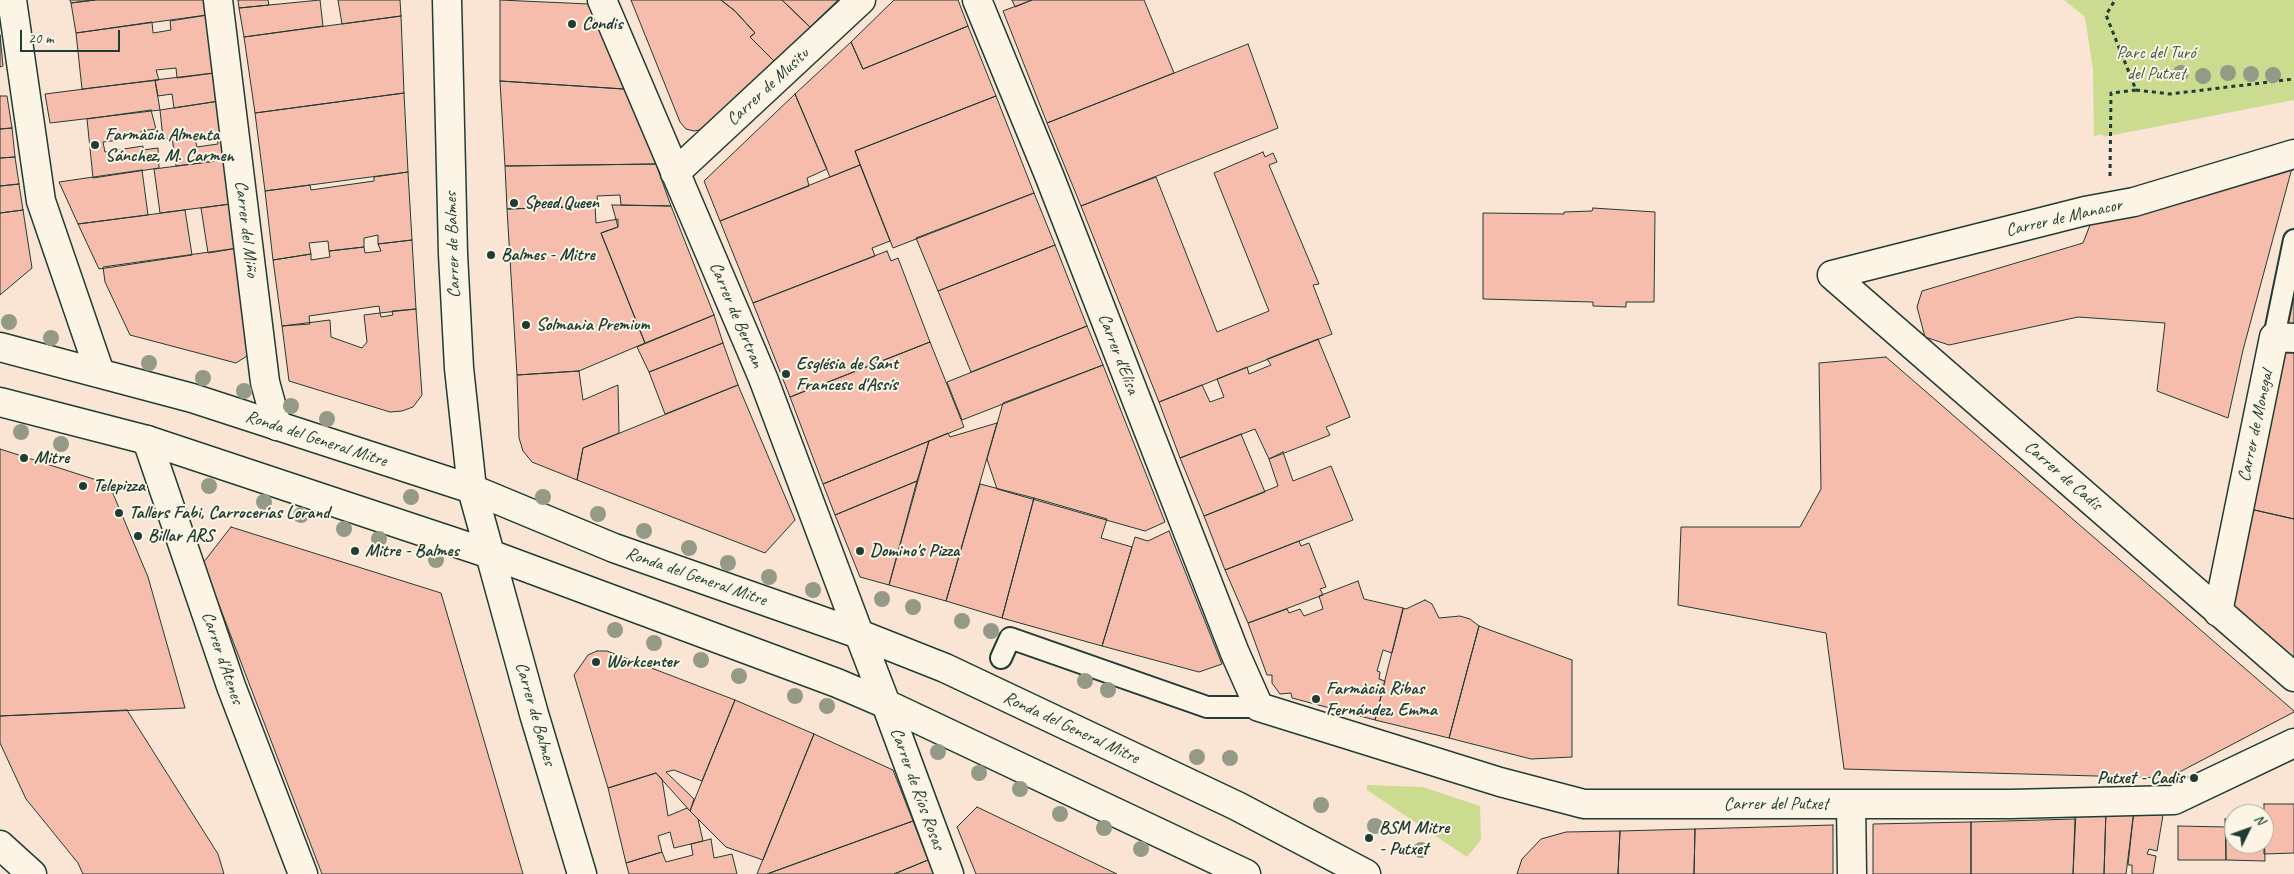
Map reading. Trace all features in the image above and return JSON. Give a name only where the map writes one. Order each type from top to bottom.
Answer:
[{"type":"street","points":[[12,0],[11,80],[41,201],[100,373]]},
{"type":"street","name":"Carrer del Miño","points":[[218,0],[265,382],[277,426]]},
{"type":"street","name":"Carrer de Balmes","points":[[447,0],[453,254],[459,368],[472,489],[534,714],[582,874]]},
{"type":"street","name":"Carrer de Bertran","points":[[602,0],[763,378],[886,704]]},
{"type":"street","name":"Carrer de Musitu","points":[[675,173],[861,0]]},
{"type":"street","name":"Carrer d'Elisa","points":[[978,0],[1235,653],[1259,708]]},
{"type":"street","name":"Carrer de Manacor","points":[[1832,275],[2085,211],[2134,202],[2294,154]]},
{"type":"street","name":"Carrer de Cadis","points":[[1832,275],[2294,677]]},
{"type":"street","name":"Carrer de Monegal","points":[[2218,612],[2284,337]]},
{"type":"street","name":"Ronda del General Mitre","points":[[0,347],[192,398],[472,489],[614,548],[859,634],[945,668],[1219,798],[1366,874]]},
{"type":"street","points":[[0,402],[147,440],[490,554],[837,683],[886,704],[1246,874]]},
{"type":"street","name":"Carrer d'Atenes","points":[[147,440],[231,686],[303,874]]},
{"type":"street","name":"Carrer de Ríos Rosas","points":[[886,704],[949,874]]},
{"type":"street","name":"Carrer del Putxet","points":[[1259,708],[1500,782],[1584,804],[2011,804],[2174,800],[2294,743]]},
{"type":"street","points":[[1852,804],[1852,874]]},
{"type":"street","points":[[0,845],[32,874]]},
{"type":"lane","name":"Carrer de Monegal","points":[[2284,337],[2294,240]]},
{"type":"lane","points":[[1001,658],[1010,638],[1206,707],[1259,708]]},
{"type":"path","points":[[2115,0],[2106,15],[2136,90]]},
{"type":"path","points":[[2111,168],[2111,93],[2136,90],[2170,94],[2294,79]]},
{"type":"green space","name":"Parc del Turó del Putxet","points":[[2064,0],[2294,0],[2294,100],[2103,137],[2103,134],[2094,136],[2093,69],[2085,17]]},
{"type":"green space","points":[[1367,785],[1423,787],[1480,806],[1481,840],[1467,857],[1367,790]]},
{"type":"building","points":[[70,0],[95,0],[71,3]]},
{"type":"building","points":[[95,0],[212,0],[214,14],[76,33],[71,3]]},
{"type":"building","points":[[238,0],[268,0],[269,5],[239,8]]},
{"type":"building","points":[[320,0],[323,26],[244,37],[239,8]]},
{"type":"building","points":[[338,0],[400,0],[401,16],[342,24]]},
{"type":"building","points":[[500,0],[589,4],[624,89],[500,81]]},
{"type":"building","points":[[631,0],[721,0],[735,11],[755,33],[750,37],[775,62],[704,129],[694,131],[686,129],[680,122]]},
{"type":"building","points":[[721,0],[782,0],[810,27],[775,62],[750,37],[755,33],[735,11]]},
{"type":"building","points":[[782,0],[838,0],[810,27]]},
{"type":"building","points":[[894,0],[958,0],[968,26],[863,69],[851,42]]},
{"type":"building","points":[[1012,0],[1032,0],[1015,7]]},
{"type":"building","points":[[1032,0],[1144,0],[1174,73],[1047,123],[1003,11]]},
{"type":"building","points":[[214,14],[222,72],[177,78],[176,68],[156,70],[159,80],[82,89],[76,33],[152,22],[153,33],[171,30],[170,21]]},
{"type":"building","points":[[401,16],[404,93],[255,113],[244,37]]},
{"type":"building","points":[[968,26],[996,96],[855,151],[860,165],[830,177],[795,94],[851,42],[863,69]]},
{"type":"building","points":[[0,35],[3,66],[0,67]]},
{"type":"building","points":[[1248,44],[1278,128],[1081,206],[1047,123]]},
{"type":"building","points":[[222,72],[226,100],[174,108],[172,94],[158,96],[155,80]]},
{"type":"building","points":[[155,80],[160,110],[50,123],[45,94]]},
{"type":"building","points":[[500,81],[624,89],[656,164],[505,166]]},
{"type":"building","points":[[404,93],[408,172],[265,191],[255,113]]},
{"type":"building","points":[[795,94],[827,169],[807,178],[809,186],[720,221],[704,181]]},
{"type":"building","points":[[0,96],[7,96],[12,128],[0,129]]},
{"type":"building","points":[[996,96],[1034,193],[893,248],[855,151]]},
{"type":"building","points":[[226,100],[229,131],[163,139],[160,110]]},
{"type":"building","points":[[151,110],[156,129],[141,131],[142,136],[128,139],[127,136],[118,137],[119,140],[103,142],[105,152],[143,146],[143,150],[158,148],[159,168],[93,178],[87,119]]},
{"type":"building","points":[[12,128],[15,157],[0,158],[0,129]]},
{"type":"building","points":[[229,131],[232,159],[176,166],[172,137],[194,135],[197,147],[218,144],[216,133]]},
{"type":"building","points":[[1263,152],[1265,157],[1273,153],[1277,162],[1269,165],[1319,284],[1313,285],[1332,334],[1159,402],[1081,206],[1156,177],[1217,332],[1269,311],[1214,173]]},
{"type":"building","points":[[15,157],[19,184],[0,186],[0,158]]},
{"type":"building","points":[[232,159],[238,203],[160,213],[154,169]]},
{"type":"building","points":[[656,164],[671,206],[621,205],[620,195],[597,196],[598,206],[507,209],[505,166]]},
{"type":"building","points":[[860,165],[890,241],[872,248],[875,256],[753,303],[720,221]]},
{"type":"building","points":[[2292,168],[2243,350],[2228,418],[2157,391],[2165,323],[2078,317],[1949,345],[1925,337],[1917,307],[1922,291],[2083,243],[2090,225],[2119,214]]},
{"type":"building","points":[[142,170],[148,215],[78,224],[59,182]]},
{"type":"building","points":[[408,172],[412,240],[378,244],[378,235],[364,238],[364,247],[329,251],[328,241],[309,243],[311,254],[273,260],[265,191],[310,185],[311,190],[374,181],[374,177]]},
{"type":"building","points":[[19,184],[23,210],[0,213],[0,186]]},
{"type":"building","points":[[1034,193],[1055,245],[938,291],[916,238]]},
{"type":"building","points":[[238,203],[245,247],[208,253],[201,208]]},
{"type":"building","points":[[612,205],[671,206],[714,315],[645,343],[601,233],[618,227]]},
{"type":"building","points":[[595,206],[596,223],[618,219],[618,227],[601,233],[645,343],[579,371],[517,375],[507,209]]},
{"type":"building","points":[[1593,208],[1655,212],[1654,302],[1626,302],[1626,307],[1593,306],[1593,302],[1483,299],[1483,213],[1564,214],[1564,212],[1592,211]]},
{"type":"building","points":[[23,210],[32,268],[0,295],[0,213]]},
{"type":"building","points":[[185,210],[192,255],[99,269],[78,224]]},
{"type":"building","points":[[412,240],[416,309],[380,313],[379,306],[309,316],[310,324],[282,326],[273,260],[311,254],[311,260],[330,257],[329,251],[364,247],[365,253],[381,251],[378,244]]},
{"type":"building","points":[[1055,245],[1087,326],[971,372],[938,291]]},
{"type":"building","points":[[245,247],[258,349],[236,363],[130,335],[105,282],[103,267]]},
{"type":"building","points":[[887,251],[891,261],[898,258],[930,342],[790,397],[753,303]]},
{"type":"building","points":[[2294,262],[2294,328],[2282,328]]},
{"type":"building","points":[[416,309],[422,395],[413,407],[402,411],[390,412],[289,381],[282,326],[330,320],[331,337],[362,348],[367,342],[364,315],[380,313],[381,317],[393,315],[392,311]]},
{"type":"building","points":[[714,315],[723,343],[649,372],[637,347]]},
{"type":"building","points":[[1087,326],[1103,365],[962,420],[947,382]]},
{"type":"building","points":[[1318,339],[1350,417],[1326,427],[1330,435],[1269,459],[1255,429],[1180,458],[1159,402],[1202,385],[1210,402],[1224,397],[1217,379],[1247,367],[1249,374],[1271,365],[1267,359]]},
{"type":"building","points":[[930,342],[964,427],[823,484],[790,397]]},
{"type":"building","points":[[723,343],[738,385],[665,414],[649,372]]},
{"type":"building","points":[[2281,353],[2294,353],[2294,519],[2250,509]]},
{"type":"building","points":[[1886,357],[2294,712],[2168,778],[1844,769],[1826,633],[1678,605],[1681,527],[1800,527],[1821,489],[1819,363]]},
{"type":"building","points":[[1103,365],[1165,522],[1145,531],[997,489],[987,459],[1003,403]]},
{"type":"building","points":[[579,371],[583,400],[618,385],[619,433],[583,448],[577,480],[532,462],[523,451],[519,438],[517,375]]},
{"type":"building","points":[[738,385],[795,520],[765,553],[577,480],[583,448]]},
{"type":"building","points":[[997,423],[946,601],[889,585],[929,441],[948,433],[950,437]]},
{"type":"building","points":[[1241,434],[1265,492],[1204,516],[1180,458]]},
{"type":"building","points":[[929,441],[917,481],[835,515],[823,484]]},
{"type":"building","points":[[0,449],[109,484],[148,577],[185,708],[0,716]]},
{"type":"building","points":[[1283,452],[1293,481],[1331,466],[1353,520],[1225,570],[1204,516],[1278,486],[1269,459]]},
{"type":"building","points":[[917,481],[889,585],[860,577],[835,515]]},
{"type":"building","points":[[980,484],[1034,498],[1002,618],[946,601]]},
{"type":"building","points":[[1034,498],[1107,519],[1101,538],[1132,547],[1102,646],[1002,618]]},
{"type":"building","points":[[2250,509],[2294,519],[2294,669],[2230,611]]},
{"type":"building","points":[[231,527],[441,593],[523,874],[322,874],[203,563]]},
{"type":"building","points":[[1169,531],[1222,664],[1199,672],[1102,646],[1135,537],[1148,541]]},
{"type":"building","points":[[1299,541],[1301,546],[1309,543],[1326,587],[1320,589],[1323,595],[1248,623],[1225,570]]},
{"type":"building","points":[[1358,581],[1364,599],[1403,608],[1392,653],[1383,650],[1377,671],[1380,672],[1379,679],[1385,681],[1375,720],[1292,698],[1291,693],[1280,694],[1272,683],[1272,675],[1267,675],[1248,623],[1287,609],[1289,613],[1300,609],[1304,616],[1323,609],[1319,596]]},
{"type":"building","points":[[1425,600],[1432,604],[1439,618],[1460,616],[1470,619],[1479,626],[1449,738],[1375,720],[1403,608],[1406,609]]},
{"type":"building","points":[[1479,626],[1572,660],[1572,757],[1531,759],[1449,738]]},
{"type":"building","points":[[597,651],[607,651],[735,700],[702,781],[674,770],[666,772],[694,799],[690,811],[656,773],[608,788],[574,675],[588,655]]},
{"type":"building","points":[[735,700],[814,734],[763,860],[726,847],[690,811]]},
{"type":"building","points":[[127,710],[218,854],[224,874],[83,874],[78,863],[26,799],[0,743],[0,716]]},
{"type":"building","points":[[814,734],[893,770],[913,821],[767,874],[757,874]]},
{"type":"building","points":[[656,773],[662,779],[668,816],[687,808],[698,819],[703,841],[674,848],[670,832],[658,836],[662,852],[626,863],[608,788]]},
{"type":"building","points":[[2274,804],[2294,804],[2294,853],[2274,854]]},
{"type":"building","points":[[977,807],[1117,874],[976,874],[957,827]]},
{"type":"building","points":[[2164,809],[2157,851],[2149,849],[2147,854],[2156,856],[2153,874],[2132,874],[2132,865],[2128,865],[2134,810]]},
{"type":"building","points":[[2106,810],[2104,874],[2073,874],[2076,812]]},
{"type":"building","points":[[2106,810],[2134,810],[2126,874],[2104,874]]},
{"type":"building","points":[[2075,819],[2073,874],[1971,874],[1971,822]]},
{"type":"building","points":[[913,821],[928,860],[894,874],[767,874]]},
{"type":"building","points":[[1971,822],[1971,874],[1873,874],[1873,824]]},
{"type":"building","points":[[1833,825],[1833,874],[1694,874],[1695,829]]},
{"type":"building","points":[[2178,826],[2224,827],[2224,854],[2226,854],[2226,860],[2178,860]]},
{"type":"building","points":[[1695,829],[1694,874],[1618,874],[1620,831]]},
{"type":"building","points":[[1620,831],[1618,874],[1517,874],[1522,859],[1541,839],[1566,832]]},
{"type":"building","points":[[711,839],[714,858],[732,854],[737,874],[629,874],[626,863],[662,852],[666,862],[693,855],[691,844]]},
{"type":"building","points":[[2226,854],[2265,854],[2265,861],[2226,860]]},
{"type":"building","points":[[928,860],[934,874],[894,874]]},
{"type":"place","name":"Condis","points":[[572,24]]},
{"type":"place","name":"Farmàcia Almenta Sánchez, M. Carmen","points":[[95,145]]},
{"type":"place","name":"Speed Queen","points":[[514,203]]},
{"type":"place","name":"Balmes - Mitre","points":[[491,255]]},
{"type":"place","name":"Solmania Premium","points":[[526,325]]},
{"type":"place","name":"Església de Sant Francesc d'Assís","points":[[786,374]]},
{"type":"place","name":"Mitre","points":[[24,458]]},
{"type":"place","name":"Telepizza","points":[[83,486]]},
{"type":"place","name":"Tallers Fabi, Carrocerías Lorand","points":[[119,513]]},
{"type":"place","name":"Billar ARS","points":[[138,536]]},
{"type":"place","name":"Mitre - Balmes","points":[[355,551]]},
{"type":"place","name":"Domino's Pizza","points":[[860,551]]},
{"type":"place","name":"Workcenter","points":[[596,662]]},
{"type":"place","name":"Farmàcia Ribas Fernández, Emma","points":[[1316,699]]},
{"type":"place","name":"Putxet - Cadis","points":[[2194,778]]},
{"type":"place","name":"BSM Mitre - Putxet","points":[[1369,838]]}]
